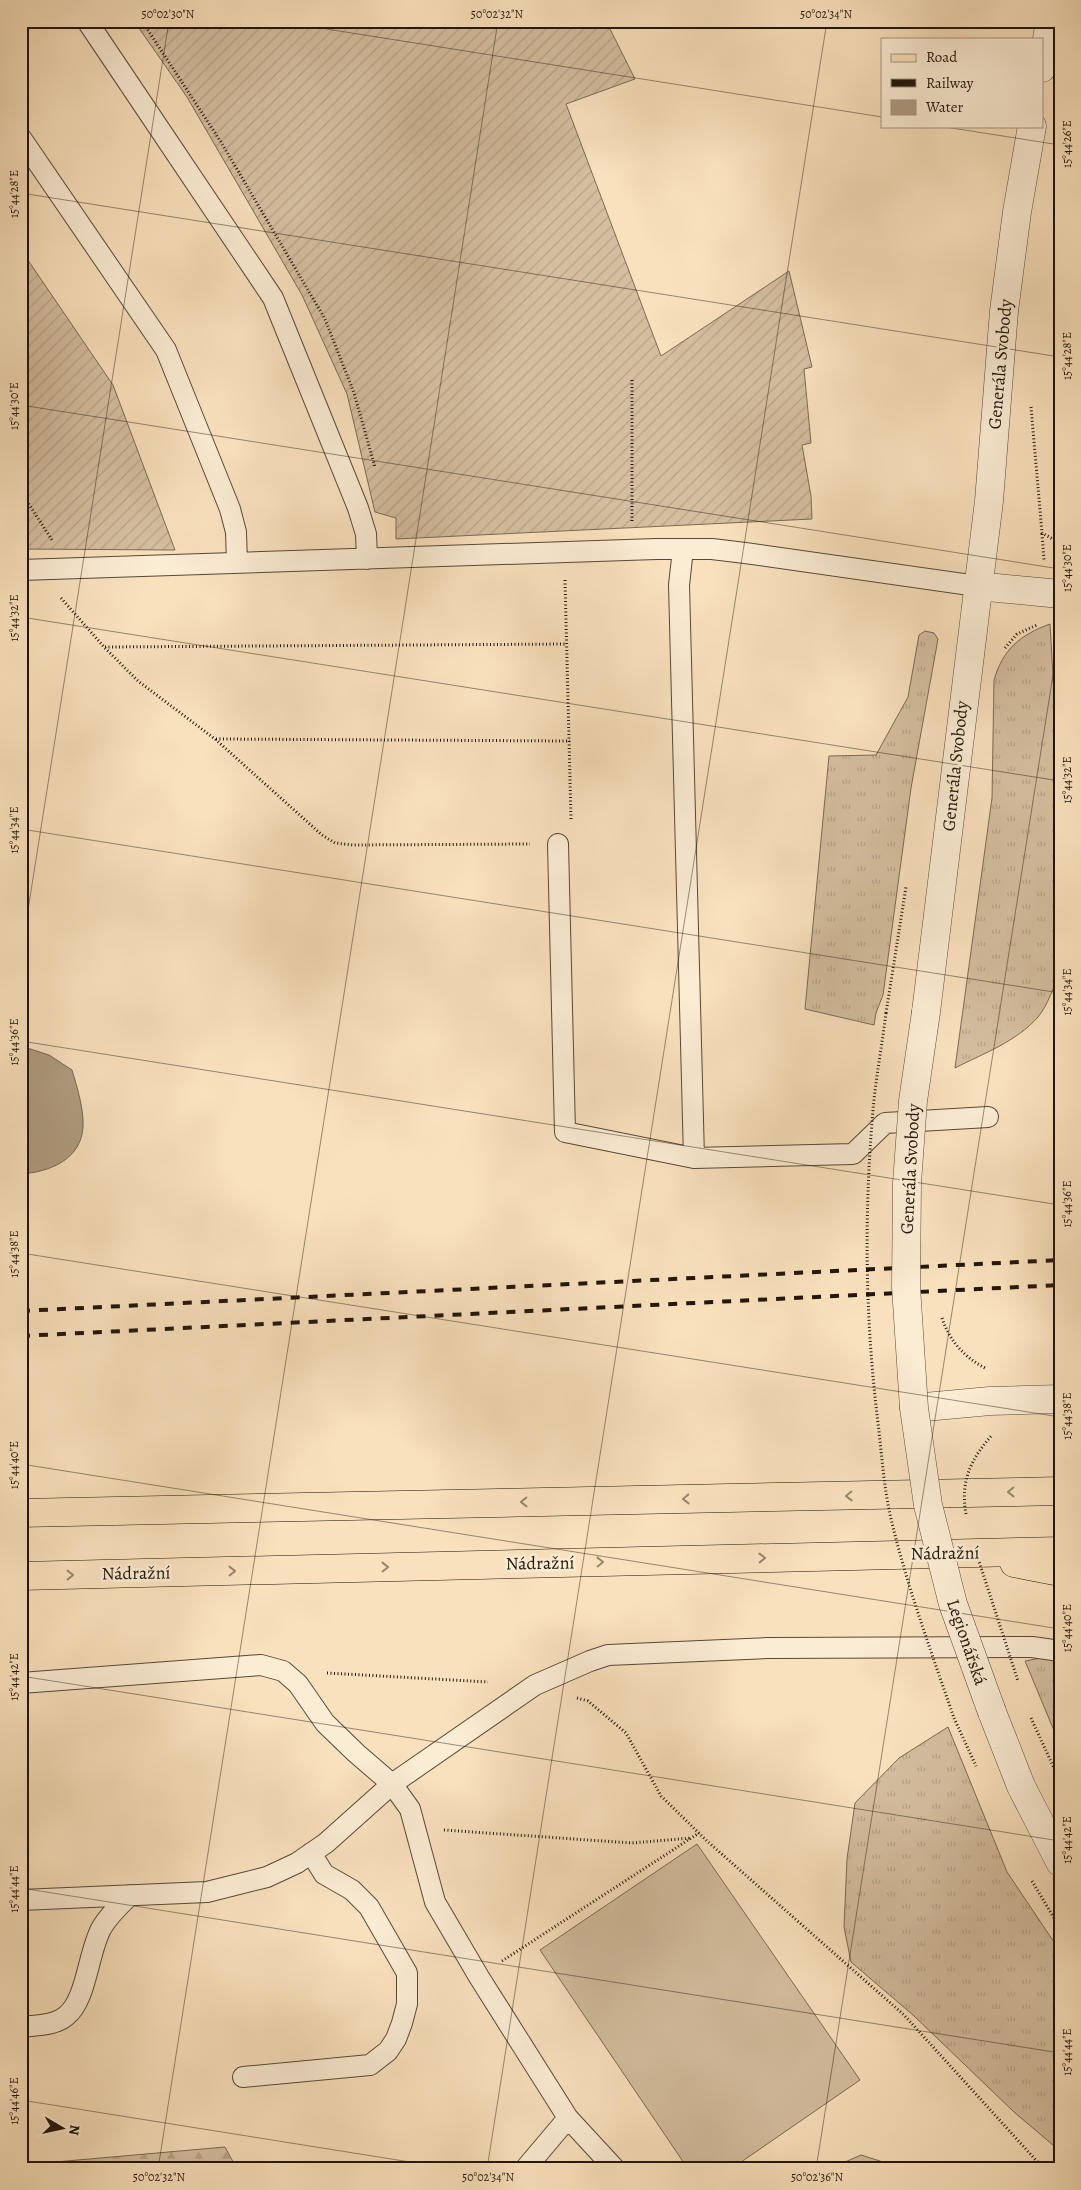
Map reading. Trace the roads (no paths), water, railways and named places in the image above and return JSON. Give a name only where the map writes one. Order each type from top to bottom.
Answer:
[{"type":"main road","points":[[21,1513],[1060,1491]]},
{"type":"main road","points":[[967,1548],[1060,1572]]},
{"type":"main road","name":"Nádražní","points":[[21,1576],[967,1548],[1060,1551]]},
{"type":"street","points":[[1044,56],[1050,21]]},
{"type":"street","name":"Generála Svobody","points":[[914,1408],[906,1287],[907,1183],[913,1101],[926,1012],[977,586],[989,501],[1004,311],[1017,212],[1032,128]]},
{"type":"street","points":[[977,586],[1060,594]]},
{"type":"street","points":[[914,1408],[990,1401],[1060,1399]]},
{"type":"street","name":"Legionářská","points":[[914,1408],[928,1505],[953,1604],[1020,1786],[1060,1862]]},
{"type":"lane","points":[[87,21],[273,298],[358,508],[366,534],[367,559]]},
{"type":"lane","points":[[21,138],[166,350],[230,509],[236,532],[237,563]]},
{"type":"lane","points":[[683,549],[679,585],[694,1158]]},
{"type":"lane","points":[[28,570],[564,551],[683,549],[746,553],[977,586]]},
{"type":"lane","points":[[558,844],[565,1132],[694,1158],[853,1154],[885,1123],[988,1117]]},
{"type":"lane","points":[[21,1900],[207,1892],[239,1886],[267,1877],[297,1863],[326,1843],[392,1784],[535,1685],[608,1655],[768,1648],[1032,1647],[1060,1651]]},
{"type":"lane","points":[[21,1682],[261,1666],[284,1671],[298,1684],[325,1723],[392,1784],[410,1809],[435,1902],[478,1977],[568,2118],[615,2169]]},
{"type":"lane","points":[[244,2077],[370,2065],[388,2052],[396,2039],[402,2023],[407,2004],[407,1973],[369,1907],[352,1890],[324,1874],[311,1853]]},
{"type":"lane","points":[[21,2027],[56,2022],[74,2009],[94,1946],[102,1928],[130,1895]]},
{"type":"lane","points":[[525,2169],[568,2118]]},
{"type":"water","points":[[21,1046],[49,1055],[72,1070],[80,1098],[83,1127],[81,1138],[70,1156],[52,1167],[21,1174]]},
{"type":"railway","points":[[21,1311],[1060,1260]]},
{"type":"railway","points":[[21,1336],[1060,1285]]}]
